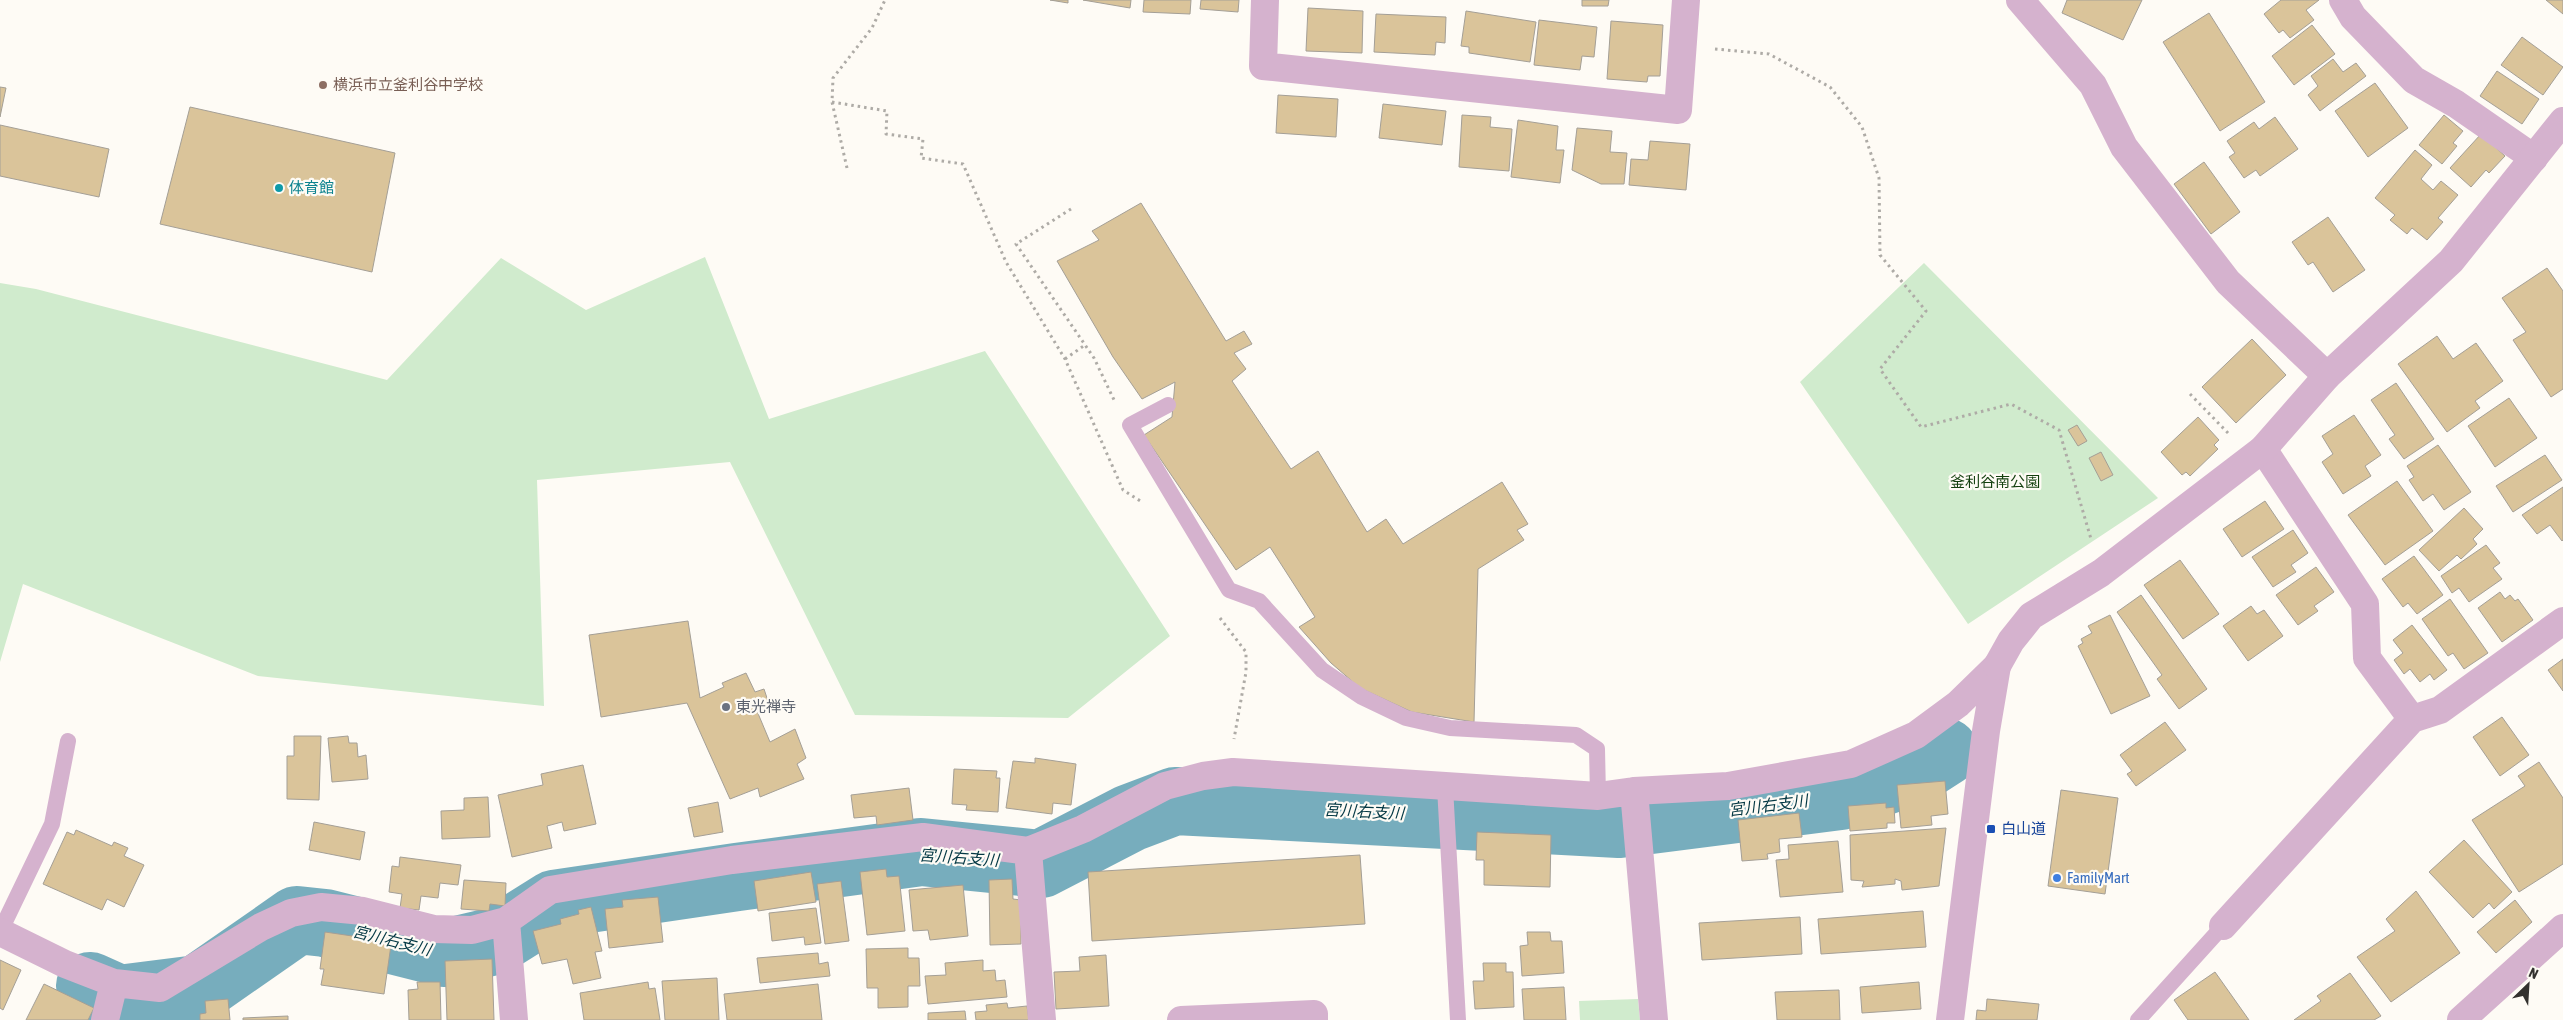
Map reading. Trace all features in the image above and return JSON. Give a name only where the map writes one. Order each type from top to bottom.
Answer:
[{"type":"street","points":[[1265,0],[1263,66],[1678,110],[1681,46],[1686,0]]},
{"type":"street","points":[[2020,0],[2094,85],[2124,147],[2228,282],[2327,376]]},
{"type":"street","points":[[2343,0],[2354,17],[2414,80],[2456,104],[2534,158]]},
{"type":"street","points":[[0,932],[65,964],[110,1001],[160,988],[261,926],[291,913],[322,907],[363,910],[434,929],[507,929],[550,890],[732,860],[923,837],[1029,862],[1083,829],[1165,786],[1203,776],[1233,772],[1445,794],[1598,796],[1635,801],[1851,764],[1916,735],[1958,704],[1997,666],[2011,641],[2032,616],[2101,574],[2263,449],[2327,376],[2451,261],[2534,158],[2560,132]]},
{"type":"street","points":[[2263,449],[2365,604],[2367,658],[2412,719]]},
{"type":"street","points":[[2224,926],[2412,719],[2440,710],[2563,621]]},
{"type":"street","points":[[1950,1020],[1986,732],[1997,666]]},
{"type":"street","points":[[1635,801],[1654,1020]]},
{"type":"street","points":[[1029,862],[1042,1020]]},
{"type":"street","points":[[2462,1020],[2563,928]]},
{"type":"street","points":[[507,929],[514,1020]]},
{"type":"street","points":[[1181,1020],[1314,1014],[1314,1020]]},
{"type":"lane","points":[[1168,405],[1130,426],[1229,590],[1259,601],[1322,670],[1362,697],[1406,718],[1450,728],[1576,736],[1597,749],[1598,796]]},
{"type":"lane","points":[[0,932],[52,824],[68,741]]},
{"type":"lane","points":[[1445,794],[1458,1020]]},
{"type":"lane","points":[[2138,1020],[2224,926]]},
{"type":"path","points":[[847,168],[832,102],[833,78],[872,28],[884,0]]},
{"type":"path","points":[[1681,46],[1769,54],[1830,87],[1862,128],[1879,178],[1880,255],[1926,311],[1880,369],[1922,427],[2012,404],[2059,430],[2101,574]]},
{"type":"path","points":[[832,102],[887,111],[886,134],[923,139],[921,158],[963,164]]},
{"type":"path","points":[[1071,209],[1016,244],[1085,345],[1116,403]]},
{"type":"path","points":[[1065,359],[1085,345]]},
{"type":"path","points":[[2190,394],[2233,439],[2263,449]]},
{"type":"path","points":[[1234,728],[1246,672]]},
{"type":"green space","points":[[705,257],[769,419],[985,351],[1170,636],[1068,718],[855,715],[730,462],[537,480],[544,706],[258,676],[23,584],[0,662],[0,283],[36,289],[387,380],[501,258],[586,310]]},
{"type":"green space","name":"釜利谷南公園","points":[[1924,263],[2158,498],[1968,624],[1800,382]]},
{"type":"green space","points":[[1638,999],[1640,1020],[1580,1020],[1579,1001]]},
{"type":"building","points":[[1050,0],[1068,0],[1068,3]]},
{"type":"building","points":[[1083,0],[1131,0],[1130,8]]},
{"type":"building","points":[[1144,0],[1191,0],[1190,14],[1143,12]]},
{"type":"building","points":[[1201,0],[1239,0],[1238,12],[1200,9]]},
{"type":"building","points":[[1582,0],[1609,0],[1608,6],[1582,6]]},
{"type":"building","points":[[2067,0],[2142,0],[2123,40],[2062,13]]},
{"type":"building","points":[[2281,0],[2319,0],[2306,10],[2314,20],[2290,38],[2283,30],[2279,33],[2264,14]]},
{"type":"building","points":[[2546,0],[2563,0],[2563,14]]},
{"type":"building","points":[[1308,8],[1363,11],[1362,53],[1306,51]]},
{"type":"building","points":[[1466,11],[1536,22],[1530,62],[1469,53],[1469,47],[1461,46]]},
{"type":"building","points":[[2209,13],[2265,102],[2220,131],[2163,42]]},
{"type":"building","points":[[1376,14],[1446,17],[1445,43],[1436,42],[1435,55],[1374,52]]},
{"type":"building","points":[[1539,20],[1597,27],[1594,57],[1582,56],[1580,70],[1534,65]]},
{"type":"building","points":[[1611,21],[1663,25],[1660,76],[1648,76],[1647,82],[1607,79]]},
{"type":"building","points":[[2312,25],[2335,54],[2294,85],[2272,56]]},
{"type":"building","points":[[2522,37],[2563,67],[2543,95],[2501,65]]},
{"type":"building","points":[[2333,59],[2343,72],[2356,63],[2366,76],[2320,111],[2308,95],[2318,86],[2311,76]]},
{"type":"building","points":[[2497,71],[2539,99],[2522,124],[2480,96]]},
{"type":"building","points":[[2375,83],[2408,128],[2368,157],[2335,111]]},
{"type":"building","points":[[0,87],[6,88],[0,117]]},
{"type":"building","points":[[1278,95],[1338,99],[1336,137],[1276,133]]},
{"type":"building","points":[[1383,104],[1446,111],[1442,145],[1379,138]]},
{"type":"building","name":"体育館","points":[[190,107],[395,153],[372,272],[160,224]]},
{"type":"building","points":[[1462,115],[1491,117],[1490,127],[1512,129],[1509,171],[1459,167]]},
{"type":"building","points":[[2444,115],[2463,131],[2453,143],[2457,146],[2442,164],[2419,145]]},
{"type":"building","points":[[2275,117],[2298,149],[2260,176],[2256,170],[2244,178],[2229,157],[2235,153],[2227,141],[2254,122],[2259,129]]},
{"type":"building","points":[[1518,120],[1558,126],[1556,150],[1564,150],[1560,183],[1511,177]]},
{"type":"building","points":[[0,125],[109,149],[99,197],[0,176]]},
{"type":"building","points":[[1577,128],[1612,131],[1610,152],[1627,153],[1624,184],[1601,184],[1572,170]]},
{"type":"building","points":[[2481,134],[2505,156],[2489,173],[2486,170],[2471,187],[2450,168]]},
{"type":"building","points":[[1650,141],[1690,144],[1686,190],[1629,185],[1631,159],[1648,160]]},
{"type":"building","points":[[2415,150],[2432,165],[2421,179],[2433,190],[2441,181],[2458,195],[2438,218],[2443,222],[2427,240],[2412,228],[2407,234],[2390,220],[2395,215],[2375,198]]},
{"type":"building","points":[[2204,162],[2240,212],[2211,234],[2174,184]]},
{"type":"building","points":[[1141,203],[1226,341],[1244,331],[1252,344],[1234,353],[1246,369],[1232,381],[1291,469],[1318,451],[1367,532],[1386,519],[1403,544],[1502,482],[1528,524],[1517,530],[1524,540],[1478,569],[1474,722],[1412,712],[1360,688],[1331,663],[1299,627],[1315,617],[1270,547],[1236,570],[1144,435],[1172,417],[1175,382],[1142,399],[1113,357],[1057,261],[1099,240],[1092,231]]},
{"type":"building","points":[[2328,217],[2365,270],[2333,292],[2313,262],[2308,265],[2292,242]]},
{"type":"building","points":[[2547,268],[2563,291],[2563,389],[2551,397],[2513,340],[2526,332],[2502,298]]},
{"type":"building","points":[[2437,336],[2453,359],[2476,343],[2503,381],[2475,401],[2480,408],[2447,432],[2398,364]]},
{"type":"building","points":[[2252,339],[2286,375],[2236,423],[2202,387]]},
{"type":"building","points":[[2396,383],[2434,439],[2404,459],[2389,439],[2395,435],[2371,400]]},
{"type":"building","points":[[2509,398],[2537,438],[2495,467],[2468,426]]},
{"type":"building","points":[[2354,415],[2381,455],[2365,466],[2371,476],[2343,494],[2322,462],[2333,454],[2322,436]]},
{"type":"building","points":[[2198,417],[2219,440],[2214,445],[2218,449],[2190,476],[2186,472],[2182,475],[2161,452]]},
{"type":"building","points":[[2077,425],[2087,441],[2078,446],[2068,430]]},
{"type":"building","points":[[2438,445],[2471,492],[2444,510],[2433,494],[2423,501],[2409,480],[2414,477],[2407,466]]},
{"type":"building","points":[[2101,452],[2113,475],[2101,481],[2089,458]]},
{"type":"building","points":[[2545,455],[2562,480],[2513,512],[2496,486]]},
{"type":"building","points":[[2397,481],[2433,531],[2385,565],[2348,515]]},
{"type":"building","points":[[2563,487],[2562,541],[2550,525],[2537,534],[2522,515]]},
{"type":"building","points":[[2265,501],[2284,529],[2242,557],[2223,529]]},
{"type":"building","points":[[2464,508],[2483,529],[2473,539],[2477,544],[2461,559],[2457,555],[2439,571],[2419,550]]},
{"type":"building","points":[[2293,530],[2308,553],[2291,565],[2296,572],[2273,587],[2252,557]]},
{"type":"building","points":[[2486,545],[2500,563],[2493,568],[2502,579],[2469,602],[2459,588],[2452,593],[2441,576]]},
{"type":"building","points":[[2414,556],[2443,595],[2417,614],[2408,603],[2403,607],[2382,579]]},
{"type":"building","points":[[2180,560],[2219,614],[2183,639],[2144,585]]},
{"type":"building","points":[[2316,567],[2334,592],[2314,606],[2318,611],[2298,625],[2276,595]]},
{"type":"building","points":[[2500,592],[2505,599],[2510,595],[2515,601],[2518,599],[2533,620],[2502,642],[2478,608]]},
{"type":"building","points":[[2141,595],[2207,689],[2179,709],[2157,679],[2162,675],[2117,612]]},
{"type":"building","points":[[2450,599],[2488,653],[2464,669],[2453,653],[2448,656],[2422,619]]},
{"type":"building","points":[[2251,606],[2257,614],[2264,610],[2283,636],[2248,661],[2223,626]]},
{"type":"building","points":[[2110,615],[2150,696],[2111,714],[2078,646],[2083,643],[2081,639],[2092,633],[2088,626]]},
{"type":"building","name":"東光禅寺","points":[[688,621],[700,698],[724,687],[722,683],[746,673],[755,692],[764,689],[769,704],[757,711],[770,742],[795,729],[806,758],[797,764],[804,779],[760,797],[758,788],[730,799],[687,703],[601,717],[589,635]]},
{"type":"building","points":[[2412,625],[2447,670],[2434,680],[2430,674],[2420,682],[2410,669],[2404,674],[2394,660],[2403,653],[2393,640]]},
{"type":"building","points":[[2563,659],[2563,691],[2548,670]]},
{"type":"building","points":[[2502,717],[2529,755],[2500,776],[2473,737]]},
{"type":"building","points":[[2165,722],[2186,750],[2136,786],[2127,774],[2132,771],[2120,755]]},
{"type":"building","points":[[294,736],[321,736],[319,800],[287,799],[287,756],[294,756]]},
{"type":"building","points":[[348,736],[349,743],[357,743],[358,757],[366,755],[368,779],[332,782],[328,738]]},
{"type":"building","points":[[1035,758],[1076,764],[1071,805],[1053,803],[1052,814],[1006,808],[1013,761],[1035,763]]},
{"type":"building","points":[[2539,762],[2563,798],[2563,864],[2519,892],[2472,820],[2525,786],[2518,776]]},
{"type":"building","points":[[583,765],[596,824],[564,831],[562,822],[547,826],[552,848],[512,857],[498,795],[543,785],[541,774]]},
{"type":"building","points":[[954,769],[997,771],[996,778],[1000,778],[998,812],[966,810],[967,805],[952,804]]},
{"type":"building","points":[[1945,781],[1948,814],[1931,816],[1932,825],[1901,828],[1897,785]]},
{"type":"building","points":[[909,788],[913,820],[877,825],[876,816],[854,818],[851,795]]},
{"type":"building","points":[[2061,790],[2118,798],[2105,894],[2048,886]]},
{"type":"building","points":[[488,797],[490,837],[442,839],[441,811],[464,810],[464,798]]},
{"type":"building","points":[[718,802],[723,832],[694,837],[688,808]]},
{"type":"building","points":[[1886,803],[1886,808],[1894,807],[1895,823],[1887,823],[1887,828],[1850,831],[1848,806]]},
{"type":"building","points":[[1799,813],[1802,837],[1779,839],[1780,852],[1767,854],[1768,859],[1742,861],[1738,820]]},
{"type":"building","points":[[314,822],[365,832],[360,860],[309,850]]},
{"type":"building","points":[[1946,828],[1939,886],[1902,890],[1901,881],[1895,879],[1895,884],[1862,887],[1864,881],[1851,880],[1850,835]]},
{"type":"building","points":[[76,830],[112,846],[114,842],[128,848],[124,856],[144,865],[124,907],[107,899],[102,910],[43,884],[67,832],[74,835]]},
{"type":"building","points":[[1477,832],[1551,835],[1550,887],[1484,885],[1484,860],[1476,860]]},
{"type":"building","points":[[2464,840],[2512,892],[2494,909],[2489,903],[2473,918],[2429,872]]},
{"type":"building","points":[[1838,841],[1843,892],[1780,897],[1776,860],[1789,859],[1788,845]]},
{"type":"building","points":[[1360,855],[1365,924],[1092,941],[1088,872]]},
{"type":"building","points":[[400,857],[461,865],[458,885],[440,883],[438,898],[421,896],[419,910],[400,908],[402,894],[389,892],[392,866],[399,867]]},
{"type":"building","points":[[886,869],[887,877],[899,876],[905,931],[867,935],[860,872]]},
{"type":"building","points":[[811,872],[816,902],[758,911],[754,881]]},
{"type":"building","points":[[1012,879],[1013,899],[1021,900],[1021,944],[990,945],[989,880]]},
{"type":"building","points":[[464,880],[506,883],[505,906],[490,904],[489,911],[461,909]]},
{"type":"building","points":[[841,881],[849,941],[825,944],[817,884]]},
{"type":"building","points":[[963,885],[968,936],[930,940],[928,930],[913,931],[909,890]]},
{"type":"building","points":[[2416,891],[2460,953],[2391,1002],[2357,957],[2395,931],[2386,919]]},
{"type":"building","points":[[658,897],[663,942],[609,948],[605,909],[623,907],[622,900]]},
{"type":"building","points":[[2515,900],[2532,922],[2496,953],[2477,932]]},
{"type":"building","points":[[591,907],[602,951],[595,952],[601,978],[573,984],[567,959],[542,964],[533,931],[561,924],[560,919],[579,914],[578,910]]},
{"type":"building","points":[[816,908],[821,943],[805,945],[804,937],[772,941],[769,913]]},
{"type":"building","points":[[1923,911],[1926,947],[1821,954],[1818,919]]},
{"type":"building","points":[[1800,917],[1802,954],[1702,960],[1699,923]]},
{"type":"building","points":[[325,932],[373,939],[373,943],[391,945],[384,994],[321,985],[324,969],[320,969]]},
{"type":"building","points":[[1527,932],[1550,932],[1551,941],[1562,941],[1564,973],[1522,976],[1520,946],[1528,945]]},
{"type":"building","points":[[908,948],[908,958],[919,958],[920,986],[908,986],[908,1007],[878,1008],[878,988],[867,988],[866,949]]},
{"type":"building","points":[[818,953],[819,964],[828,962],[830,976],[760,983],[757,958]]},
{"type":"building","points":[[1106,955],[1109,1006],[1056,1009],[1054,972],[1080,971],[1079,957]]},
{"type":"building","points":[[492,959],[494,1020],[447,1020],[445,961]]},
{"type":"building","points":[[0,960],[21,970],[3,1010],[0,1008]]},
{"type":"building","points":[[983,960],[983,971],[995,970],[996,981],[1005,980],[1007,997],[928,1004],[925,976],[946,975],[945,963]]},
{"type":"building","points":[[1483,963],[1506,963],[1506,972],[1513,972],[1514,1007],[1475,1009],[1473,981],[1484,981]]},
{"type":"building","points":[[2215,972],[2249,1020],[2188,1020],[2174,1000]]},
{"type":"building","points":[[2350,973],[2381,1016],[2374,1020],[2294,1020],[2321,1001],[2317,996]]},
{"type":"building","points":[[717,978],[719,1020],[665,1020],[662,981]]},
{"type":"building","points":[[417,982],[440,982],[441,1020],[409,1020],[408,990],[418,989]]},
{"type":"building","points":[[648,982],[649,989],[655,988],[660,1020],[584,1020],[580,993]]},
{"type":"building","points":[[1919,982],[1921,1009],[1862,1013],[1860,987]]},
{"type":"building","points":[[44,984],[94,1008],[88,1020],[26,1020]]},
{"type":"building","points":[[818,984],[822,1020],[727,1020],[724,994]]},
{"type":"building","points":[[1564,987],[1566,1020],[1524,1020],[1522,989]]},
{"type":"building","points":[[1839,990],[1840,1020],[1777,1020],[1775,992]]},
{"type":"building","points":[[228,999],[230,1020],[200,1020],[200,1014],[206,1013],[205,1001]]},
{"type":"building","points":[[1987,999],[2039,1004],[2037,1020],[1976,1020],[1977,1010],[1986,1011]]},
{"type":"building","points":[[1007,1003],[1008,1008],[1027,1006],[1029,1020],[976,1020],[975,1012],[987,1011],[986,1005]]},
{"type":"building","points":[[965,1011],[966,1020],[928,1020],[928,1013]]},
{"type":"building","points":[[288,1016],[288,1020],[243,1020],[243,1018]]},
{"type":"waterway","name":"宮川右支川","points":[[90,986],[119,999],[198,989],[297,920],[325,923],[444,953],[495,941],[554,904],[921,852],[1041,864],[1130,818],[1175,801],[1619,824],[1840,796],[1917,770],[1945,752]]},
{"type":"place","name":"横浜市立釜利谷中学校","points":[[323,85]]},
{"type":"place","name":"体育館","points":[[279,188]]},
{"type":"place","name":"東光禅寺","points":[[726,707]]},
{"type":"place","name":"白山道","points":[[1991,829]]},
{"type":"place","name":"FamilyMart","points":[[2057,878]]}]
